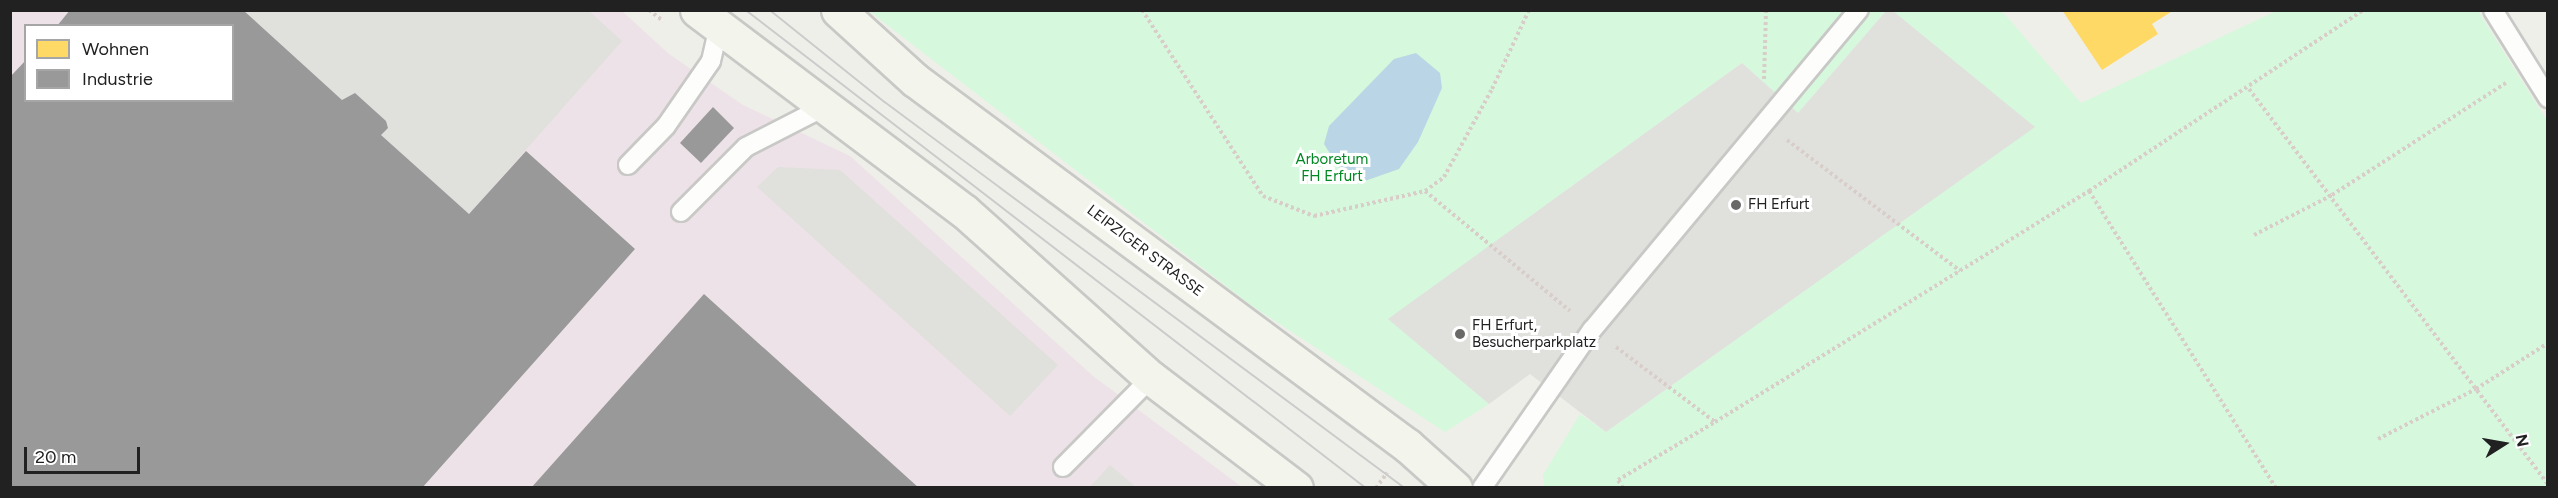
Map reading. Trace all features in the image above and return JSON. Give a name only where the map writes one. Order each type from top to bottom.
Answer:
[{"type":"main road","name":"LEIPZIGER STRASSE","points":[[838,10],[915,80],[1408,446],[1455,488]]},
{"type":"main road","points":[[708,19],[828,105],[964,211],[1151,378],[1296,488]]},
{"type":"lane","points":[[1482,488],[1592,330],[1858,10]]},
{"type":"lane","points":[[2493,10],[2547,98]]},
{"type":"lane","points":[[628,165],[666,126],[711,61],[708,19]]},
{"type":"lane","points":[[681,212],[746,147],[828,105]]},
{"type":"lane","points":[[1063,467],[1151,378]]},
{"type":"path","points":[[1142,10],[1263,196],[1314,216],[1425,191],[1444,177],[1492,89],[1529,10]]},
{"type":"path","points":[[1766,10],[1763,122],[1959,271]]},
{"type":"path","points":[[1623,488],[1618,480],[2089,191],[2249,88],[2363,10]]},
{"type":"path","points":[[2254,235],[2332,195],[2529,68]]},
{"type":"path","points":[[2249,88],[2332,195],[2547,484]]},
{"type":"path","points":[[1425,191],[1592,330],[1715,422]]},
{"type":"path","points":[[2089,191],[2276,488]]},
{"type":"path","points":[[2378,439],[2476,390],[2547,343]]},
{"type":"shaded area","points":[[10,11],[622,11],[669,54],[743,105],[850,156],[1093,376],[1242,487],[11,487]]},
{"type":"shaded area","points":[[243,11],[589,11],[622,41],[469,214]]},
{"type":"shaded area","name":"FH Erfurt","points":[[1886,11],[1893,11],[2035,127],[1606,432],[1530,374],[1489,404],[1388,319],[1742,63],[1798,113]]},
{"type":"shaded area","points":[[778,167],[840,170],[1058,365],[1010,416],[757,187]]},
{"type":"shaded area","points":[[1110,465],[1136,487],[1090,487]]},
{"type":"green space","name":"Arboretum FH Erfurt","points":[[869,11],[1886,11],[1798,113],[1742,63],[1389,319],[1489,404],[1445,432],[1252,306]]},
{"type":"green space","points":[[1893,11],[2002,11],[2081,103],[2276,11],[2478,11],[2547,121],[2547,487],[1544,488],[1543,475],[1580,414],[1606,432],[2034,127]]},
{"type":"water","points":[[1416,53],[1440,73],[1442,88],[1418,142],[1399,169],[1362,182],[1341,171],[1324,144],[1329,126],[1394,59]]},
{"type":"building: Wohnen","points":[[2062,10],[2174,10],[2152,24],[2158,34],[2102,70]]},
{"type":"building: Industrie","points":[[70,10],[243,10],[342,100],[355,93],[386,121],[388,128],[381,135],[469,214],[526,151],[635,249],[422,488],[10,488],[10,77],[24,62],[24,102],[234,102],[234,24],[59,24]]},
{"type":"building: Industrie","points":[[713,107],[734,128],[701,163],[680,143]]},
{"type":"building: Industrie","points":[[704,294],[919,488],[531,488]]},
{"type":"tram line","points":[[746,10],[1366,488]]},
{"type":"tram line","points":[[770,10],[885,102],[1405,488]]},
{"type":"place","name":"FH Erfurt","points":[[1736,205]]},
{"type":"place","name":"FH Erfurt, Besucherparkplatz","points":[[1460,334]]}]
